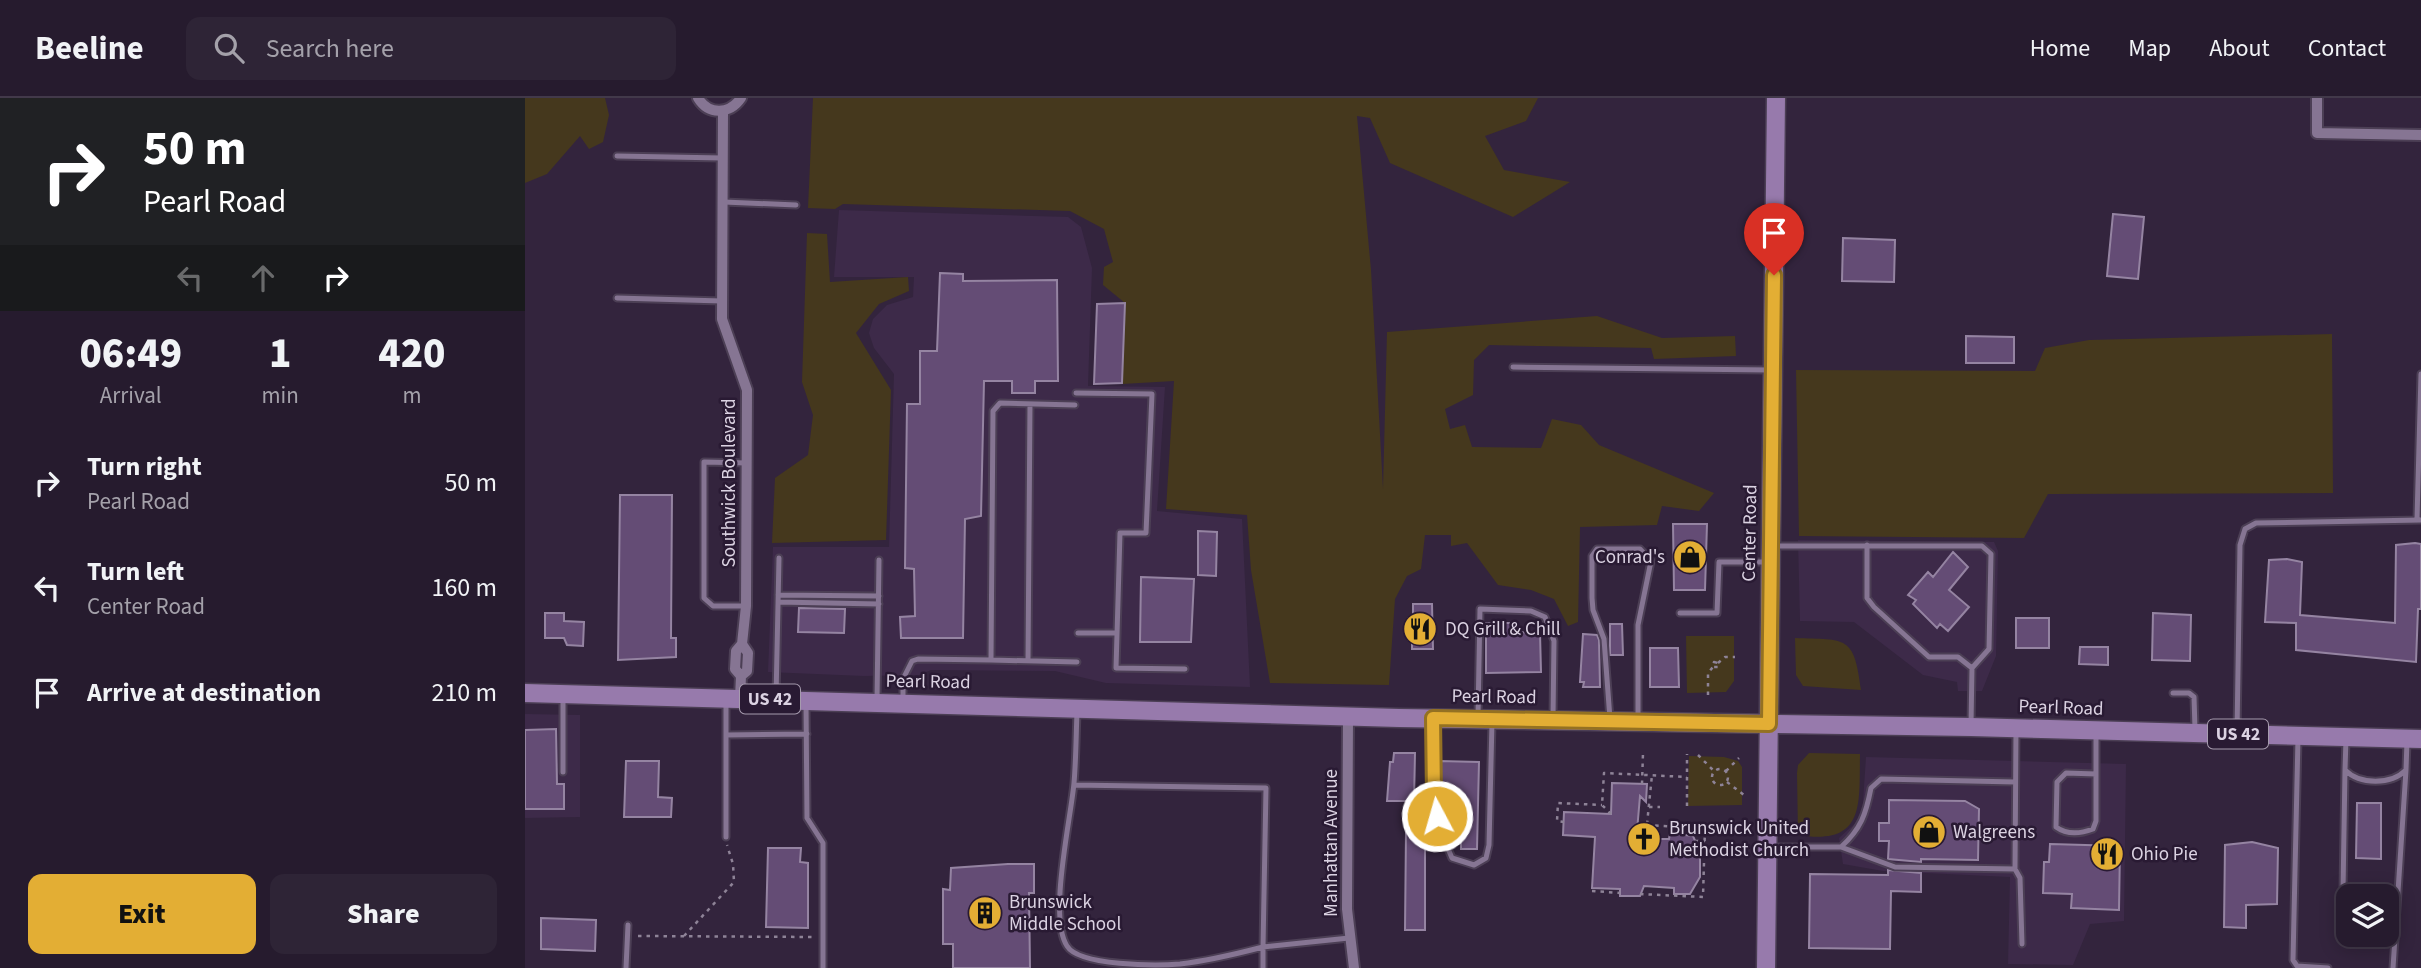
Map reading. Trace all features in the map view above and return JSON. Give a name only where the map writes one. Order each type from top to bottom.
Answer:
[{"type":"main road","name":"Center Road","points":[[1766,968],[1776,98]]},
{"type":"main road","name":"Pearl Road","points":[[525,693],[1078,707],[1348,717],[1971,727],[2414,738]]},
{"type":"street","points":[[698,98],[707,108],[723,111],[736,105],[741,98]]},
{"type":"street","points":[[2317,98],[2317,133],[2421,135]]},
{"type":"street","name":"Southwick Boulevard","points":[[723,111],[725,158],[722,319],[747,390],[746,606],[743,644],[748,653],[747,671],[741,676],[733,698]]},
{"type":"street","name":"Manhattan Avenue","points":[[1348,717],[1349,938],[1354,968]]},
{"type":"lane","points":[[617,156],[725,158]]},
{"type":"lane","points":[[724,202],[796,205]]},
{"type":"lane","points":[[617,298],[722,301]]},
{"type":"lane","points":[[1513,368],[1773,370]]},
{"type":"lane","points":[[2237,734],[2240,545],[2245,529],[2256,523],[2419,520],[2421,374]]},
{"type":"lane","points":[[1076,393],[1152,394],[1146,533],[1120,533],[1116,668],[1185,669]]},
{"type":"lane","points":[[991,660],[993,411],[1000,403],[1075,405]]},
{"type":"lane","points":[[1028,661],[1030,404]]},
{"type":"lane","points":[[746,606],[713,606],[705,598],[704,462],[747,463]]},
{"type":"lane","points":[[1867,545],[1867,598],[1874,607],[1929,657],[1958,657],[1972,668]]},
{"type":"lane","points":[[1679,614],[1717,613],[1719,562],[1867,545],[1982,546],[1991,554],[1989,649],[1972,668],[1971,727]]},
{"type":"lane","points":[[1610,721],[1604,639],[1593,610],[1592,556],[1597,549],[1640,549],[1651,561],[1638,625],[1638,722]]},
{"type":"lane","points":[[776,699],[779,558]]},
{"type":"lane","points":[[877,702],[879,560]]},
{"type":"lane","points":[[778,598],[879,600]]},
{"type":"lane","points":[[1433,718],[1434,796],[1440,835],[1452,858],[1474,865],[1486,858],[1489,845],[1480,609],[1531,611],[1545,617],[1554,640],[1553,720]]},
{"type":"lane","points":[[1078,633],[1116,633]]},
{"type":"lane","points":[[903,703],[903,679],[912,661],[918,659],[1077,662]]},
{"type":"lane","points":[[563,693],[563,772]]},
{"type":"lane","points":[[2173,693],[2189,693],[2193,697],[2195,733]]},
{"type":"lane","points":[[726,837],[726,735],[733,698]]},
{"type":"lane","points":[[806,700],[807,818],[823,843],[823,968]]},
{"type":"lane","points":[[1078,707],[1074,785],[1066,827],[1061,894],[1062,936],[1073,953],[1112,962],[1181,964],[1263,947],[1349,938]]},
{"type":"lane","points":[[2016,728],[2015,869],[2020,878],[2022,944]]},
{"type":"lane","points":[[2096,730],[2096,774],[2093,829],[2083,833],[2064,832],[2056,827],[2057,782],[2066,773],[2096,774]]},
{"type":"lane","points":[[726,735],[807,734]]},
{"type":"lane","points":[[2299,735],[2293,960],[2297,966],[2328,968]]},
{"type":"lane","points":[[2343,884],[2346,737]]},
{"type":"lane","points":[[2398,884],[2406,770],[2414,738]]},
{"type":"lane","points":[[2346,770],[2360,780],[2389,780],[2406,770]]},
{"type":"lane","points":[[1841,847],[1857,832],[1866,816],[1871,788],[1881,779],[2015,782]]},
{"type":"lane","points":[[1074,785],[1266,788],[1263,968]]},
{"type":"lane","points":[[1767,847],[1841,847],[1895,867],[2015,869]]},
{"type":"lane","points":[[626,968],[628,925]]},
{"type":"lane","points":[[2393,968],[2394,947]]},
{"type":"path","points":[[1708,695],[1708,673],[1714,662],[1718,663],[1725,657],[1735,657]]},
{"type":"path","points":[[1642,784],[1643,753]]},
{"type":"path","points":[[1687,806],[1688,754]]},
{"type":"path","points":[[1698,755],[1714,771],[1725,771],[1739,758]]},
{"type":"path","points":[[1714,771],[1712,784],[1721,785],[1726,782]]},
{"type":"path","points":[[1725,771],[1726,782],[1744,795]]},
{"type":"path","points":[[1611,814],[1602,804],[1604,773],[1687,777]]},
{"type":"path","points":[[1647,825],[1652,775]]},
{"type":"path","points":[[1564,822],[1557,821],[1557,803],[1602,804]]},
{"type":"path","points":[[1649,807],[1660,807]]},
{"type":"path","points":[[1640,894],[1703,897],[1705,841],[1705,828],[1643,825],[1642,830]]},
{"type":"path","points":[[684,936],[734,882],[733,864],[726,837]]},
{"type":"path","points":[[1695,841],[1705,841]]},
{"type":"path","points":[[1592,891],[1620,893]]},
{"type":"path","points":[[627,936],[825,937]]},
{"type":"shaded area","points":[[525,98],[605,98],[609,115],[603,142],[589,149],[580,136],[547,174],[525,183]]},
{"type":"shaded area","points":[[813,98],[1538,98],[1526,121],[1485,136],[1504,170],[1570,182],[1513,217],[1390,163],[1370,118],[1357,116],[1371,270],[1383,489],[1387,332],[1597,316],[1662,338],[1735,336],[1736,356],[1654,359],[1651,348],[1489,345],[1474,360],[1473,395],[1445,409],[1450,429],[1465,425],[1472,447],[1541,448],[1552,419],[1581,425],[1599,445],[1714,493],[1699,511],[1662,506],[1657,525],[1580,527],[1578,622],[1568,626],[1554,599],[1531,590],[1498,585],[1467,543],[1451,546],[1451,535],[1425,535],[1421,569],[1407,576],[1395,599],[1389,685],[1270,683],[1251,570],[1247,515],[1166,509],[1174,381],[1122,384],[1125,303],[1103,285],[1104,267],[1113,262],[1104,229],[1070,211],[843,204],[835,209],[808,208]]},
{"type":"shaded area","points":[[839,210],[1068,217],[1081,227],[1092,268],[1088,386],[1165,387],[1157,511],[1242,519],[1250,687],[1106,683],[1055,671],[931,670],[919,675],[864,676],[768,672],[773,547],[889,547],[894,374],[874,348],[869,333],[873,319],[887,305],[913,297],[914,277],[834,277]]},
{"type":"shaded area","points":[[807,233],[827,234],[830,282],[908,277],[909,291],[879,304],[856,333],[891,390],[886,540],[772,543],[775,478],[808,455],[813,415],[802,382]]},
{"type":"shaded area","points":[[2332,334],[2333,493],[2048,494],[2024,538],[1799,536],[1796,370],[2035,371],[2045,348],[2089,340]]},
{"type":"shaded area","points":[[1798,540],[1994,542],[1998,551],[1996,656],[1982,691],[1958,691],[1957,682],[1923,675],[1854,622],[1800,621]]},
{"type":"shaded area","points":[[1686,636],[1734,636],[1734,681],[1726,692],[1687,693]]},
{"type":"shaded area","points":[[1795,638],[1826,639],[1845,644],[1855,659],[1861,690],[1803,686],[1796,675]]},
{"type":"shaded area","points":[[525,714],[580,715],[580,817],[525,818]]},
{"type":"shaded area","points":[[1809,753],[1860,754],[1858,805],[1847,827],[1836,834],[1820,837],[1798,835],[1798,765]]},
{"type":"shaded area","points":[[1689,756],[1724,757],[1738,761],[1742,767],[1742,805],[1688,806]]},
{"type":"shaded area","points":[[1866,757],[2126,764],[2124,921],[2090,924],[2073,965],[2008,964],[2010,877],[1883,871],[1843,864],[1839,838],[1862,817]]},
{"type":"building","points":[[2113,214],[2144,217],[2138,279],[2107,276]]},
{"type":"building","points":[[1843,238],[1895,240],[1894,282],[1842,281]]},
{"type":"building","points":[[940,273],[963,274],[963,281],[1057,280],[1058,381],[1035,381],[1035,393],[1012,393],[1012,381],[984,381],[981,516],[965,519],[963,638],[901,638],[900,617],[915,616],[914,569],[905,568],[907,404],[920,404],[920,351],[937,351]]},
{"type":"building","points":[[1125,303],[1122,383],[1094,384],[1097,304]]},
{"type":"building","points":[[1966,336],[2014,337],[2014,363],[1966,363]]},
{"type":"building","points":[[620,495],[672,495],[671,638],[676,638],[676,657],[618,660]]},
{"type":"building","name":"Conrad's","points":[[1673,524],[1707,524],[1705,590],[1674,590]]},
{"type":"building","points":[[1198,531],[1217,532],[1216,576],[1198,575]]},
{"type":"building","points":[[2421,544],[2421,609],[2418,609],[2416,662],[2296,650],[2296,623],[2265,622],[2269,560],[2287,559],[2302,562],[2300,615],[2395,623],[2396,545]]},
{"type":"building","points":[[1953,552],[1968,567],[1949,590],[1969,607],[1948,631],[1940,624],[1937,628],[1913,604],[1916,600],[1908,595],[1928,572],[1933,577]]},
{"type":"building","points":[[1141,577],[1194,579],[1191,642],[1140,642]]},
{"type":"building","name":"DQ Grill & Chill","points":[[1413,604],[1432,604],[1433,649],[1412,649],[1412,640],[1408,640],[1408,618],[1413,618]]},
{"type":"building","points":[[799,608],[845,609],[844,633],[798,632]]},
{"type":"building","points":[[545,613],[564,613],[564,621],[584,622],[583,646],[567,645],[564,638],[545,638]]},
{"type":"building","points":[[2153,613],[2191,615],[2190,661],[2152,660]]},
{"type":"building","points":[[2016,618],[2049,618],[2049,648],[2016,648]]},
{"type":"building","points":[[1486,623],[1511,623],[1511,632],[1540,633],[1541,672],[1486,673]]},
{"type":"building","points":[[1610,624],[1622,624],[1623,655],[1610,655]]},
{"type":"building","points":[[1583,634],[1597,635],[1599,640],[1600,687],[1583,687],[1584,682],[1580,682]]},
{"type":"building","points":[[2080,647],[2108,647],[2108,665],[2079,664]]},
{"type":"building","points":[[1650,648],[1678,648],[1679,687],[1650,687]]},
{"type":"building","points":[[556,729],[557,784],[564,784],[564,809],[525,809],[525,730]]},
{"type":"building","points":[[1394,753],[1415,753],[1414,801],[1387,801],[1390,762],[1393,762]]},
{"type":"building","points":[[626,761],[659,761],[658,797],[672,798],[671,817],[624,817]]},
{"type":"building","points":[[1439,761],[1479,762],[1477,849],[1461,849],[1461,796],[1441,795]]},
{"type":"building","name":"Brunswick United Methodist Church","points":[[1612,783],[1647,784],[1646,802],[1640,796],[1637,831],[1646,832],[1645,839],[1669,839],[1670,833],[1693,836],[1700,852],[1700,877],[1690,894],[1674,894],[1674,888],[1644,886],[1640,896],[1620,896],[1620,889],[1592,888],[1595,837],[1563,835],[1564,812],[1611,814]]},
{"type":"building","name":"Walgreens","points":[[1889,800],[1965,801],[1979,809],[1978,860],[1921,859],[1921,862],[1888,859],[1889,841],[1879,841],[1879,823],[1889,823]]},
{"type":"building","points":[[2357,803],[2381,803],[2381,859],[2356,858]]},
{"type":"building","points":[[1406,832],[1425,832],[1425,930],[1405,930]]},
{"type":"building","points":[[2252,842],[2278,848],[2277,904],[2246,905],[2246,928],[2224,927],[2225,845]]},
{"type":"building","points":[[2050,844],[2120,846],[2119,910],[2071,908],[2072,894],[2043,893],[2044,862],[2049,862]]},
{"type":"building","points":[[768,848],[801,848],[800,862],[808,863],[808,928],[766,927]]},
{"type":"building","name":"Brunswick Middle School","points":[[1034,864],[1034,893],[1029,893],[1030,968],[953,968],[953,944],[943,944],[943,889],[950,890],[951,868]]},
{"type":"building","points":[[1888,870],[1921,873],[1921,892],[1891,891],[1890,949],[1809,948],[1810,874],[1888,875]]},
{"type":"building","points":[[541,918],[596,920],[595,951],[541,949]]},
{"type":"place","name":"Conrad's","points":[[1690,557]]},
{"type":"place","name":"DQ Grill & Chill","points":[[1420,629]]},
{"type":"place","name":"Walgreens","points":[[1929,832]]},
{"type":"place","name":"Brunswick United Methodist Church","points":[[1644,839]]},
{"type":"place","name":"Ohio Pie","points":[[2107,854]]},
{"type":"place","name":"Brunswick Middle School","points":[[985,913]]},
{"type":"route","points":[[1437,816],[1434,796],[1433,718],[1769,724],[1774,275]]}]
